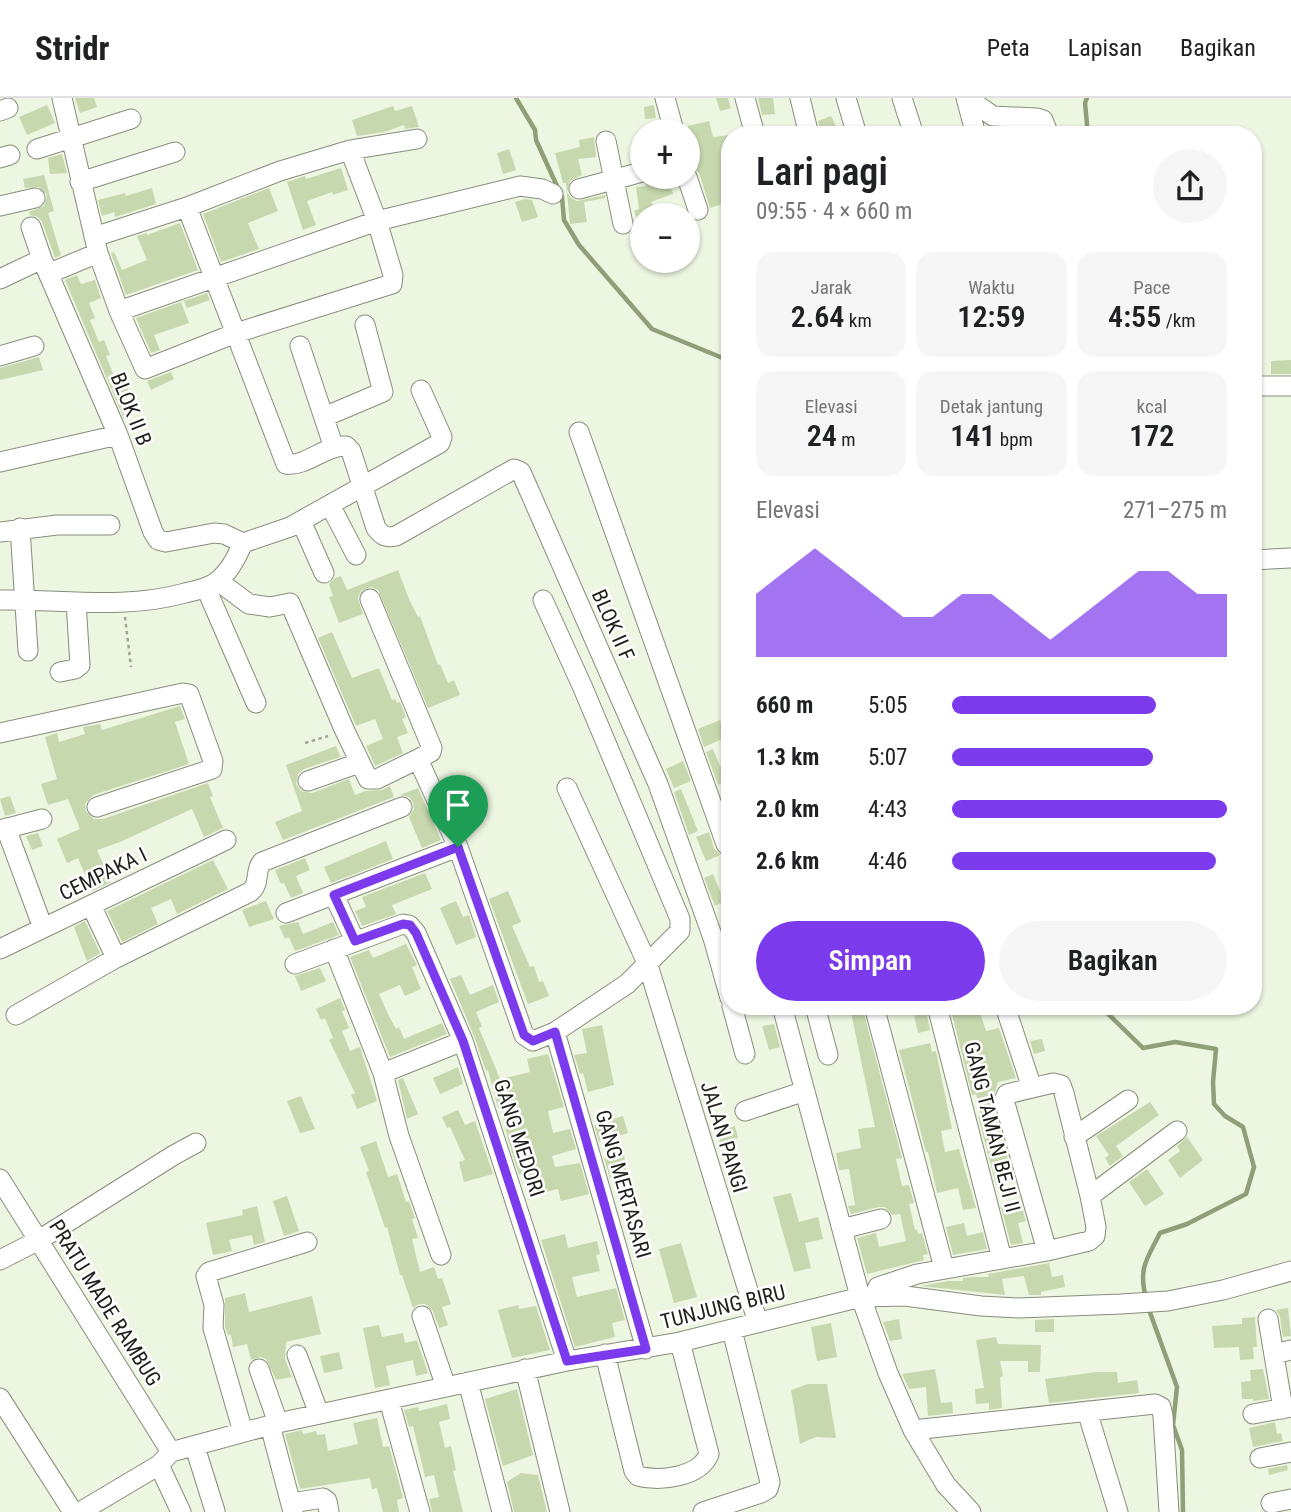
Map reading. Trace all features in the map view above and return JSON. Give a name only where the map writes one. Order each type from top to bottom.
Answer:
[{"type":"street","points":[[62,98],[96,245],[119,311],[145,369],[236,334],[392,284],[393,275],[377,220],[350,150]]},
{"type":"street","points":[[665,98],[671,119]]},
{"type":"street","points":[[745,98],[753,126]]},
{"type":"street","points":[[800,98],[807,126]]},
{"type":"street","points":[[846,98],[854,126]]},
{"type":"street","points":[[902,98],[911,126]]},
{"type":"street","points":[[967,98],[993,116],[1037,118],[1043,120],[1045,126]]},
{"type":"street","points":[[967,98],[974,126]]},
{"type":"street","points":[[993,116],[996,126]]},
{"type":"street","points":[[37,149],[131,120]]},
{"type":"street","points":[[0,279],[46,266],[280,171],[350,150],[417,139]]},
{"type":"street","points":[[606,141],[623,224]]},
{"type":"street","points":[[80,182],[175,152]]},
{"type":"street","points":[[579,189],[630,175]]},
{"type":"street","points":[[119,311],[377,220],[520,186],[542,189],[553,194]]},
{"type":"street","points":[[0,206],[35,198]]},
{"type":"street","points":[[187,207],[286,464],[294,464],[346,446],[351,451],[363,485]]},
{"type":"street","name":"BLOK II B","points":[[31,227],[118,435],[153,533],[159,540],[166,542],[214,533],[224,534],[243,543]]},
{"type":"street","points":[[324,417],[383,392],[365,325]]},
{"type":"street","points":[[0,356],[34,346]]},
{"type":"street","points":[[300,346],[334,448]]},
{"type":"street","points":[[1262,386],[1291,386]]},
{"type":"street","points":[[0,600],[123,603],[169,598],[212,584],[229,569],[243,543],[301,521],[440,443],[442,440],[421,390]]},
{"type":"street","points":[[579,432],[721,830]]},
{"type":"street","points":[[0,462],[118,435]]},
{"type":"street","name":"BLOK II F","points":[[363,485],[376,528],[384,537],[388,537],[396,536],[514,469],[521,472],[658,784],[721,966]]},
{"type":"street","points":[[330,505],[356,555]]},
{"type":"street","points":[[301,521],[324,573]]},
{"type":"street","points":[[0,532],[57,525],[110,525]]},
{"type":"street","points":[[20,528],[28,651]]},
{"type":"street","points":[[1262,560],[1291,558]]},
{"type":"street","points":[[212,584],[256,703]]},
{"type":"street","points":[[212,584],[249,604],[270,607],[290,603],[365,776],[373,780],[418,759],[432,749],[370,599]]},
{"type":"street","points":[[418,759],[458,847],[524,1035],[533,1041],[555,1032],[607,999],[648,965],[680,931],[680,919],[543,600]]},
{"type":"street","points":[[60,672],[75,669],[80,665],[76,602]]},
{"type":"street","points":[[0,733],[183,693],[190,694],[214,761],[212,769],[97,807]]},
{"type":"street","points":[[308,781],[359,763]]},
{"type":"street","name":"JALAN PANGI","points":[[567,788],[648,965],[758,1323]]},
{"type":"street","points":[[16,1015],[116,958],[254,889],[258,867],[262,862],[402,807]]},
{"type":"street","points":[[41,820],[3,829],[43,928]]},
{"type":"street","name":"CEMPAKA I","points":[[0,949],[226,840]]},
{"type":"street","points":[[286,913],[458,847]]},
{"type":"street","points":[[295,964],[355,941],[334,895]]},
{"type":"street","points":[[91,905],[116,958]]},
{"type":"street","name":"GANG MEDORI","points":[[355,941],[403,924],[410,925],[416,933],[463,1041],[567,1361]]},
{"type":"street","points":[[334,949],[383,1073],[399,1136],[440,1255]]},
{"type":"street","points":[[734,1015],[745,1054]]},
{"type":"street","points":[[784,1015],[842,1229],[867,1297],[888,1373],[913,1430],[946,1485],[971,1512]]},
{"type":"street","points":[[817,1015],[828,1055]]},
{"type":"street","points":[[876,1015],[944,1268]]},
{"type":"street","name":"GANG TAMAN BEJI II","points":[[939,1015],[1002,1259]]},
{"type":"street","name":"GANG TAMAN BEJI II","points":[[1008,1015],[1032,1087]]},
{"type":"street","name":"GANG MERTASARI","points":[[555,1032],[646,1349]]},
{"type":"street","points":[[383,1073],[463,1041]]},
{"type":"street","points":[[867,1297],[884,1283],[944,1268],[1047,1251],[1089,1241],[1096,1236],[1090,1196],[1060,1085],[1054,1083],[1007,1094],[1004,1100],[1047,1251]]},
{"type":"street","points":[[745,1111],[805,1091]]},
{"type":"street","points":[[1074,1137],[1128,1100]]},
{"type":"street","points":[[1090,1196],[1177,1131]]},
{"type":"street","points":[[0,1260],[39,1240],[197,1143]]},
{"type":"street","name":"PRATU MADE RAMBUG","points":[[0,1179],[39,1240],[165,1458],[181,1512]]},
{"type":"street","points":[[842,1229],[881,1219]]},
{"type":"street","points":[[243,1432],[213,1328],[214,1305],[206,1273],[307,1242]]},
{"type":"street","name":"TUNJUNG BIRU","points":[[80,1512],[165,1458],[243,1432],[526,1369],[680,1342],[867,1297],[905,1296],[1019,1308],[1132,1304],[1168,1301],[1223,1290],[1291,1271]]},
{"type":"street","points":[[422,1316],[446,1387]]},
{"type":"street","points":[[1253,1413],[1287,1408],[1282,1352],[1268,1319]]},
{"type":"street","points":[[703,1512],[742,1505],[768,1489],[770,1482],[732,1330]]},
{"type":"street","points":[[606,1354],[634,1471],[638,1476],[654,1479],[697,1470],[705,1463],[709,1454],[680,1342]]},
{"type":"street","points":[[298,1355],[319,1414]]},
{"type":"street","points":[[259,1369],[292,1508],[323,1498],[327,1501],[329,1512]]},
{"type":"street","points":[[526,1369],[560,1512]]},
{"type":"street","points":[[468,1382],[502,1512]]},
{"type":"street","points":[[0,1398],[73,1512]]},
{"type":"street","points":[[389,1400],[420,1512]]},
{"type":"street","points":[[913,1430],[1149,1404],[1161,1407],[1169,1512]]},
{"type":"street","points":[[1087,1411],[1118,1512]]},
{"type":"street","points":[[195,1447],[215,1511]]},
{"type":"street","points":[[1260,1458],[1291,1452]]},
{"type":"street","points":[[1271,1503],[1291,1499]]},
{"type":"path","points":[[123,603],[131,667]]},
{"type":"path","points":[[304,743],[344,729]]},
{"type":"building","points":[[75,98],[94,98],[97,107],[80,113]]},
{"type":"building","points":[[716,98],[728,98],[731,108],[720,111]]},
{"type":"building","points":[[758,98],[773,98],[775,114],[762,115]]},
{"type":"building","points":[[47,105],[55,123],[27,135],[19,117]]},
{"type":"building","points":[[654,105],[656,118],[645,119],[644,107]]},
{"type":"building","points":[[393,106],[395,111],[412,106],[419,127],[405,129],[404,125],[384,132],[357,136],[352,120]]},
{"type":"building","points":[[831,116],[836,126],[819,126],[818,121]]},
{"type":"building","points":[[709,121],[713,137],[721,136],[721,204],[710,208],[700,176],[700,123]]},
{"type":"building","points":[[594,137],[596,157],[578,159],[582,175],[570,181],[567,192],[577,201],[605,195],[605,198],[584,202],[587,222],[570,224],[566,183],[563,183],[555,153],[580,147],[579,140]]},
{"type":"building","points":[[509,149],[516,170],[503,174],[497,153]]},
{"type":"building","points":[[62,154],[67,173],[50,174],[48,158]]},
{"type":"building","points":[[341,168],[348,190],[333,195],[332,192],[307,201],[316,225],[303,230],[287,182]]},
{"type":"building","points":[[44,175],[54,211],[48,213],[61,255],[55,258],[42,222],[29,212],[44,206],[47,195],[39,187],[25,188],[23,179]]},
{"type":"building","points":[[152,188],[156,204],[115,217],[114,212],[102,216],[98,200],[125,193],[126,196]]},
{"type":"building","points":[[269,188],[278,211],[248,223],[259,249],[221,262],[203,214]]},
{"type":"building","points":[[636,189],[671,189],[673,194],[651,203],[638,203]]},
{"type":"building","points":[[532,200],[538,217],[522,222],[515,202]]},
{"type":"building","points":[[180,223],[198,270],[126,295],[111,253],[114,252],[122,270],[147,260],[137,236]]},
{"type":"building","points":[[77,275],[81,284],[95,280],[101,298],[89,303],[95,318],[90,320],[99,342],[104,340],[110,355],[106,356],[118,386],[125,383],[129,393],[123,396],[128,408],[123,410],[124,419],[65,280]]},
{"type":"building","points":[[207,293],[210,300],[187,308],[184,301]]},
{"type":"building","points":[[181,302],[189,323],[154,335],[160,350],[151,353],[136,318]]},
{"type":"building","points":[[39,357],[43,370],[0,380],[0,368]]},
{"type":"building","points":[[1291,360],[1291,374],[1271,374],[1271,361]]},
{"type":"building","points":[[171,372],[174,379],[151,390],[147,381]]},
{"type":"building","points":[[398,570],[409,599],[418,617],[420,616],[438,665],[440,664],[448,683],[454,680],[460,695],[428,708],[378,590],[371,587],[361,591],[358,598],[363,614],[339,623],[329,597],[333,596],[329,584],[335,578],[341,576],[347,590]]},
{"type":"building","points":[[332,632],[352,678],[379,668],[392,700],[400,702],[406,717],[402,719],[408,733],[397,737],[403,753],[375,766],[366,746],[383,739],[375,719],[356,726],[318,638]]},
{"type":"building","points":[[180,706],[185,719],[175,722],[189,764],[93,795],[85,804],[86,811],[94,819],[103,819],[208,783],[213,796],[210,797],[223,828],[204,837],[192,809],[97,850],[111,882],[92,891],[78,858],[67,863],[57,839],[80,829],[68,799],[48,805],[41,784],[57,779],[45,737],[57,733],[59,742],[85,734],[83,727],[100,724],[102,730]]},
{"type":"building","points":[[720,720],[721,740],[704,747],[698,729]]},
{"type":"building","points":[[336,746],[340,756],[343,756],[304,769],[298,774],[296,784],[301,791],[312,793],[349,779],[355,795],[390,786],[394,797],[283,840],[275,822],[302,811],[286,765]]},
{"type":"building","points":[[713,749],[721,766],[721,784],[718,785],[706,752]]},
{"type":"building","points":[[683,761],[691,781],[674,788],[666,769]]},
{"type":"building","points":[[418,788],[441,840],[422,848],[409,817],[414,809],[413,802],[409,797],[400,795]]},
{"type":"building","points":[[681,789],[698,831],[689,835],[674,792]]},
{"type":"building","points":[[10,796],[16,813],[5,816],[0,799]]},
{"type":"building","points":[[709,832],[714,848],[720,855],[706,861],[696,837]]},
{"type":"building","points":[[38,833],[43,846],[32,850],[26,836]]},
{"type":"building","points":[[386,841],[393,859],[331,883],[324,867]]},
{"type":"building","points":[[305,858],[310,870],[296,876],[303,893],[291,898],[275,870]]},
{"type":"building","points":[[213,860],[228,889],[177,914],[171,899],[151,908],[158,924],[122,942],[107,911]]},
{"type":"building","points":[[425,873],[432,889],[392,905],[396,914],[362,926],[355,911],[366,907],[362,897]]},
{"type":"building","points":[[713,874],[721,894],[721,903],[715,906],[704,878]]},
{"type":"building","points":[[508,891],[521,922],[512,926],[530,967],[534,966],[539,982],[543,981],[549,996],[528,1004],[489,899]]},
{"type":"building","points":[[266,901],[274,919],[249,927],[242,910]]},
{"type":"building","points":[[456,901],[463,917],[469,915],[476,937],[456,945],[440,908]]},
{"type":"building","points":[[85,921],[100,953],[87,961],[74,927]]},
{"type":"building","points":[[298,922],[303,934],[333,922],[339,935],[295,951],[289,937],[285,939],[279,926]]},
{"type":"building","points":[[406,944],[417,965],[412,967],[421,989],[405,996],[400,985],[379,994],[388,1014],[396,1029],[399,1027],[404,1039],[442,1023],[447,1034],[390,1057],[350,957],[369,950],[373,958]]},
{"type":"building","points":[[320,968],[326,981],[301,991],[295,976]]},
{"type":"building","points":[[461,975],[470,995],[493,985],[499,1002],[476,1012],[482,1027],[479,1028],[500,1079],[530,1072],[527,1059],[548,1054],[564,1107],[548,1111],[553,1133],[570,1129],[576,1149],[552,1156],[555,1167],[580,1163],[589,1194],[561,1201],[558,1189],[530,1196],[524,1173],[519,1175],[488,1070],[486,1071],[450,979]]},
{"type":"building","points":[[340,998],[349,1028],[342,1031],[350,1051],[360,1047],[377,1101],[357,1109],[351,1095],[355,1093],[329,1040],[333,1038],[325,1018],[321,1020],[316,1009]]},
{"type":"building","points":[[851,1015],[864,1015],[902,1158],[896,1159],[902,1186],[909,1185],[914,1203],[909,1204],[915,1230],[917,1229],[918,1234],[922,1233],[928,1254],[923,1255],[924,1260],[867,1274],[857,1238],[876,1233],[879,1247],[906,1241],[900,1214],[892,1215],[885,1207],[879,1207],[851,1214],[848,1206],[855,1205],[849,1169],[839,1170],[836,1153],[861,1148],[858,1129],[875,1127]]},
{"type":"building","points":[[914,1015],[927,1015],[930,1030],[918,1033]]},
{"type":"building","points":[[952,1015],[981,1015],[986,1031],[999,1028],[1016,1078],[998,1082],[992,1103],[1014,1180],[996,1185],[978,1116],[981,1115],[976,1094],[972,1095]]},
{"type":"building","points":[[774,1024],[780,1047],[769,1050],[762,1026]]},
{"type":"building","points":[[602,1025],[614,1085],[588,1092],[574,1055],[587,1053],[582,1029]]},
{"type":"building","points":[[1042,1039],[1045,1051],[1034,1054],[1030,1041]]},
{"type":"building","points":[[930,1043],[932,1052],[936,1051],[952,1129],[941,1131],[945,1152],[959,1149],[976,1208],[963,1210],[958,1188],[937,1193],[899,1050]]},
{"type":"building","points":[[458,1067],[463,1084],[440,1094],[433,1078]]},
{"type":"building","points":[[403,1078],[418,1114],[407,1119],[398,1080]]},
{"type":"building","points":[[301,1096],[315,1129],[300,1133],[287,1101]]},
{"type":"building","points":[[1150,1102],[1159,1115],[1116,1146],[1123,1156],[1110,1166],[1105,1158],[1109,1155],[1096,1136]]},
{"type":"building","points":[[458,1110],[465,1125],[475,1121],[493,1174],[464,1182],[459,1162],[465,1160],[450,1127],[447,1128],[442,1117]]},
{"type":"building","points":[[623,1116],[628,1133],[599,1142],[594,1125]]},
{"type":"building","points":[[735,1126],[738,1138],[720,1143],[717,1131]]},
{"type":"building","points":[[1187,1137],[1203,1160],[1180,1178],[1168,1160],[1180,1151],[1177,1146]]},
{"type":"building","points":[[376,1141],[388,1177],[397,1174],[406,1202],[409,1201],[415,1218],[412,1219],[418,1238],[412,1239],[420,1272],[434,1267],[438,1279],[442,1278],[451,1304],[442,1307],[448,1325],[439,1328],[433,1311],[425,1304],[413,1308],[400,1275],[360,1147]]},
{"type":"building","points":[[624,1155],[627,1175],[610,1178],[604,1158]]},
{"type":"building","points":[[1147,1169],[1164,1194],[1145,1206],[1129,1182]]},
{"type":"building","points":[[791,1193],[799,1222],[818,1217],[823,1239],[805,1243],[811,1268],[794,1272],[773,1197]]},
{"type":"building","points":[[287,1196],[299,1231],[284,1236],[273,1201]]},
{"type":"building","points":[[1020,1202],[1026,1221],[1018,1223],[1023,1243],[1011,1245],[1001,1207]]},
{"type":"building","points":[[257,1206],[265,1242],[254,1245],[252,1235],[229,1240],[232,1251],[213,1255],[206,1223],[243,1215],[242,1210]]},
{"type":"building","points":[[964,1223],[967,1236],[983,1232],[987,1249],[953,1255],[946,1227]]},
{"type":"building","points":[[565,1234],[568,1248],[597,1241],[600,1254],[596,1255],[600,1271],[572,1277],[577,1297],[616,1288],[625,1320],[612,1323],[615,1337],[575,1347],[541,1240]]},
{"type":"building","points":[[681,1243],[697,1297],[674,1303],[659,1249]]},
{"type":"building","points":[[1049,1263],[1052,1277],[1063,1275],[1065,1287],[1041,1292],[1041,1295],[1029,1295],[1024,1276],[1002,1279],[1005,1295],[921,1286],[963,1281],[963,1278],[989,1277],[988,1274]]},
{"type":"building","points":[[245,1293],[249,1312],[312,1296],[321,1334],[286,1342],[285,1359],[292,1377],[276,1380],[266,1359],[261,1357],[251,1360],[247,1344],[233,1347],[231,1335],[228,1335],[225,1327],[225,1298]]},
{"type":"building","points":[[518,1305],[519,1309],[536,1306],[550,1350],[512,1358],[498,1310]]},
{"type":"building","points":[[1288,1308],[1291,1336],[1283,1337],[1280,1317],[1276,1310]]},
{"type":"building","points":[[1255,1317],[1257,1347],[1253,1347],[1254,1359],[1240,1360],[1239,1347],[1214,1348],[1212,1326],[1242,1324],[1242,1318]]},
{"type":"building","points":[[899,1319],[902,1339],[890,1341],[883,1322]]},
{"type":"building","points":[[1054,1319],[1054,1332],[1035,1332],[1035,1320]]},
{"type":"building","points":[[831,1323],[837,1357],[817,1361],[811,1327]]},
{"type":"building","points":[[379,1325],[382,1337],[403,1333],[405,1343],[417,1340],[428,1373],[416,1376],[413,1360],[386,1366],[390,1385],[375,1388],[363,1328]]},
{"type":"building","points":[[996,1337],[998,1344],[1041,1345],[1040,1372],[1028,1372],[1028,1361],[1000,1361],[1003,1376],[1000,1377],[1002,1408],[989,1410],[989,1403],[976,1404],[975,1389],[984,1388],[976,1340]]},
{"type":"building","points":[[339,1352],[343,1369],[324,1373],[320,1356]]},
{"type":"building","points":[[935,1369],[941,1403],[952,1402],[953,1413],[928,1416],[926,1387],[909,1389],[902,1374]]},
{"type":"building","points":[[1263,1369],[1269,1399],[1242,1399],[1241,1382],[1251,1381],[1250,1370]]},
{"type":"building","points":[[1117,1372],[1118,1383],[1137,1380],[1139,1393],[1049,1403],[1045,1379]]},
{"type":"building","points":[[808,1384],[827,1384],[836,1438],[816,1437],[800,1444],[791,1390]]},
{"type":"building","points":[[517,1389],[533,1455],[503,1466],[485,1399]]},
{"type":"building","points":[[447,1404],[450,1419],[439,1422],[445,1448],[451,1446],[456,1470],[453,1471],[463,1512],[432,1512],[429,1499],[439,1497],[434,1475],[425,1477],[413,1426],[409,1427],[404,1410],[418,1407],[419,1411]]},
{"type":"building","points":[[377,1418],[383,1447],[389,1446],[403,1498],[397,1500],[399,1512],[383,1512],[377,1488],[372,1489],[370,1478],[300,1489],[285,1434],[302,1430],[303,1434],[316,1431],[317,1435],[325,1434],[328,1451],[358,1444],[353,1423]]},
{"type":"building","points":[[1275,1422],[1277,1434],[1281,1433],[1283,1441],[1253,1447],[1249,1428]]},
{"type":"building","points":[[1287,1465],[1288,1470],[1269,1475],[1268,1469]]},
{"type":"building","points":[[521,1473],[538,1475],[547,1512],[514,1512],[507,1482]]},
{"type":"waterway","points":[[516,98],[535,130],[536,140],[562,197],[564,220],[579,245],[652,329],[721,357]]},
{"type":"waterway","points":[[1087,98],[1087,126]]},
{"type":"waterway","points":[[1109,1015],[1143,1048],[1175,1042],[1216,1049],[1214,1104],[1225,1116],[1243,1127],[1254,1167],[1246,1194],[1187,1224],[1160,1233],[1143,1271],[1146,1298]]},
{"type":"waterway","points":[[1148,1307],[1177,1387],[1173,1425],[1182,1450],[1183,1512]]},
{"type":"route","points":[[458,847],[524,1035],[533,1041],[555,1032],[646,1349],[567,1361],[463,1041],[416,933],[410,925],[403,924],[355,941],[334,895],[458,847]]}]
